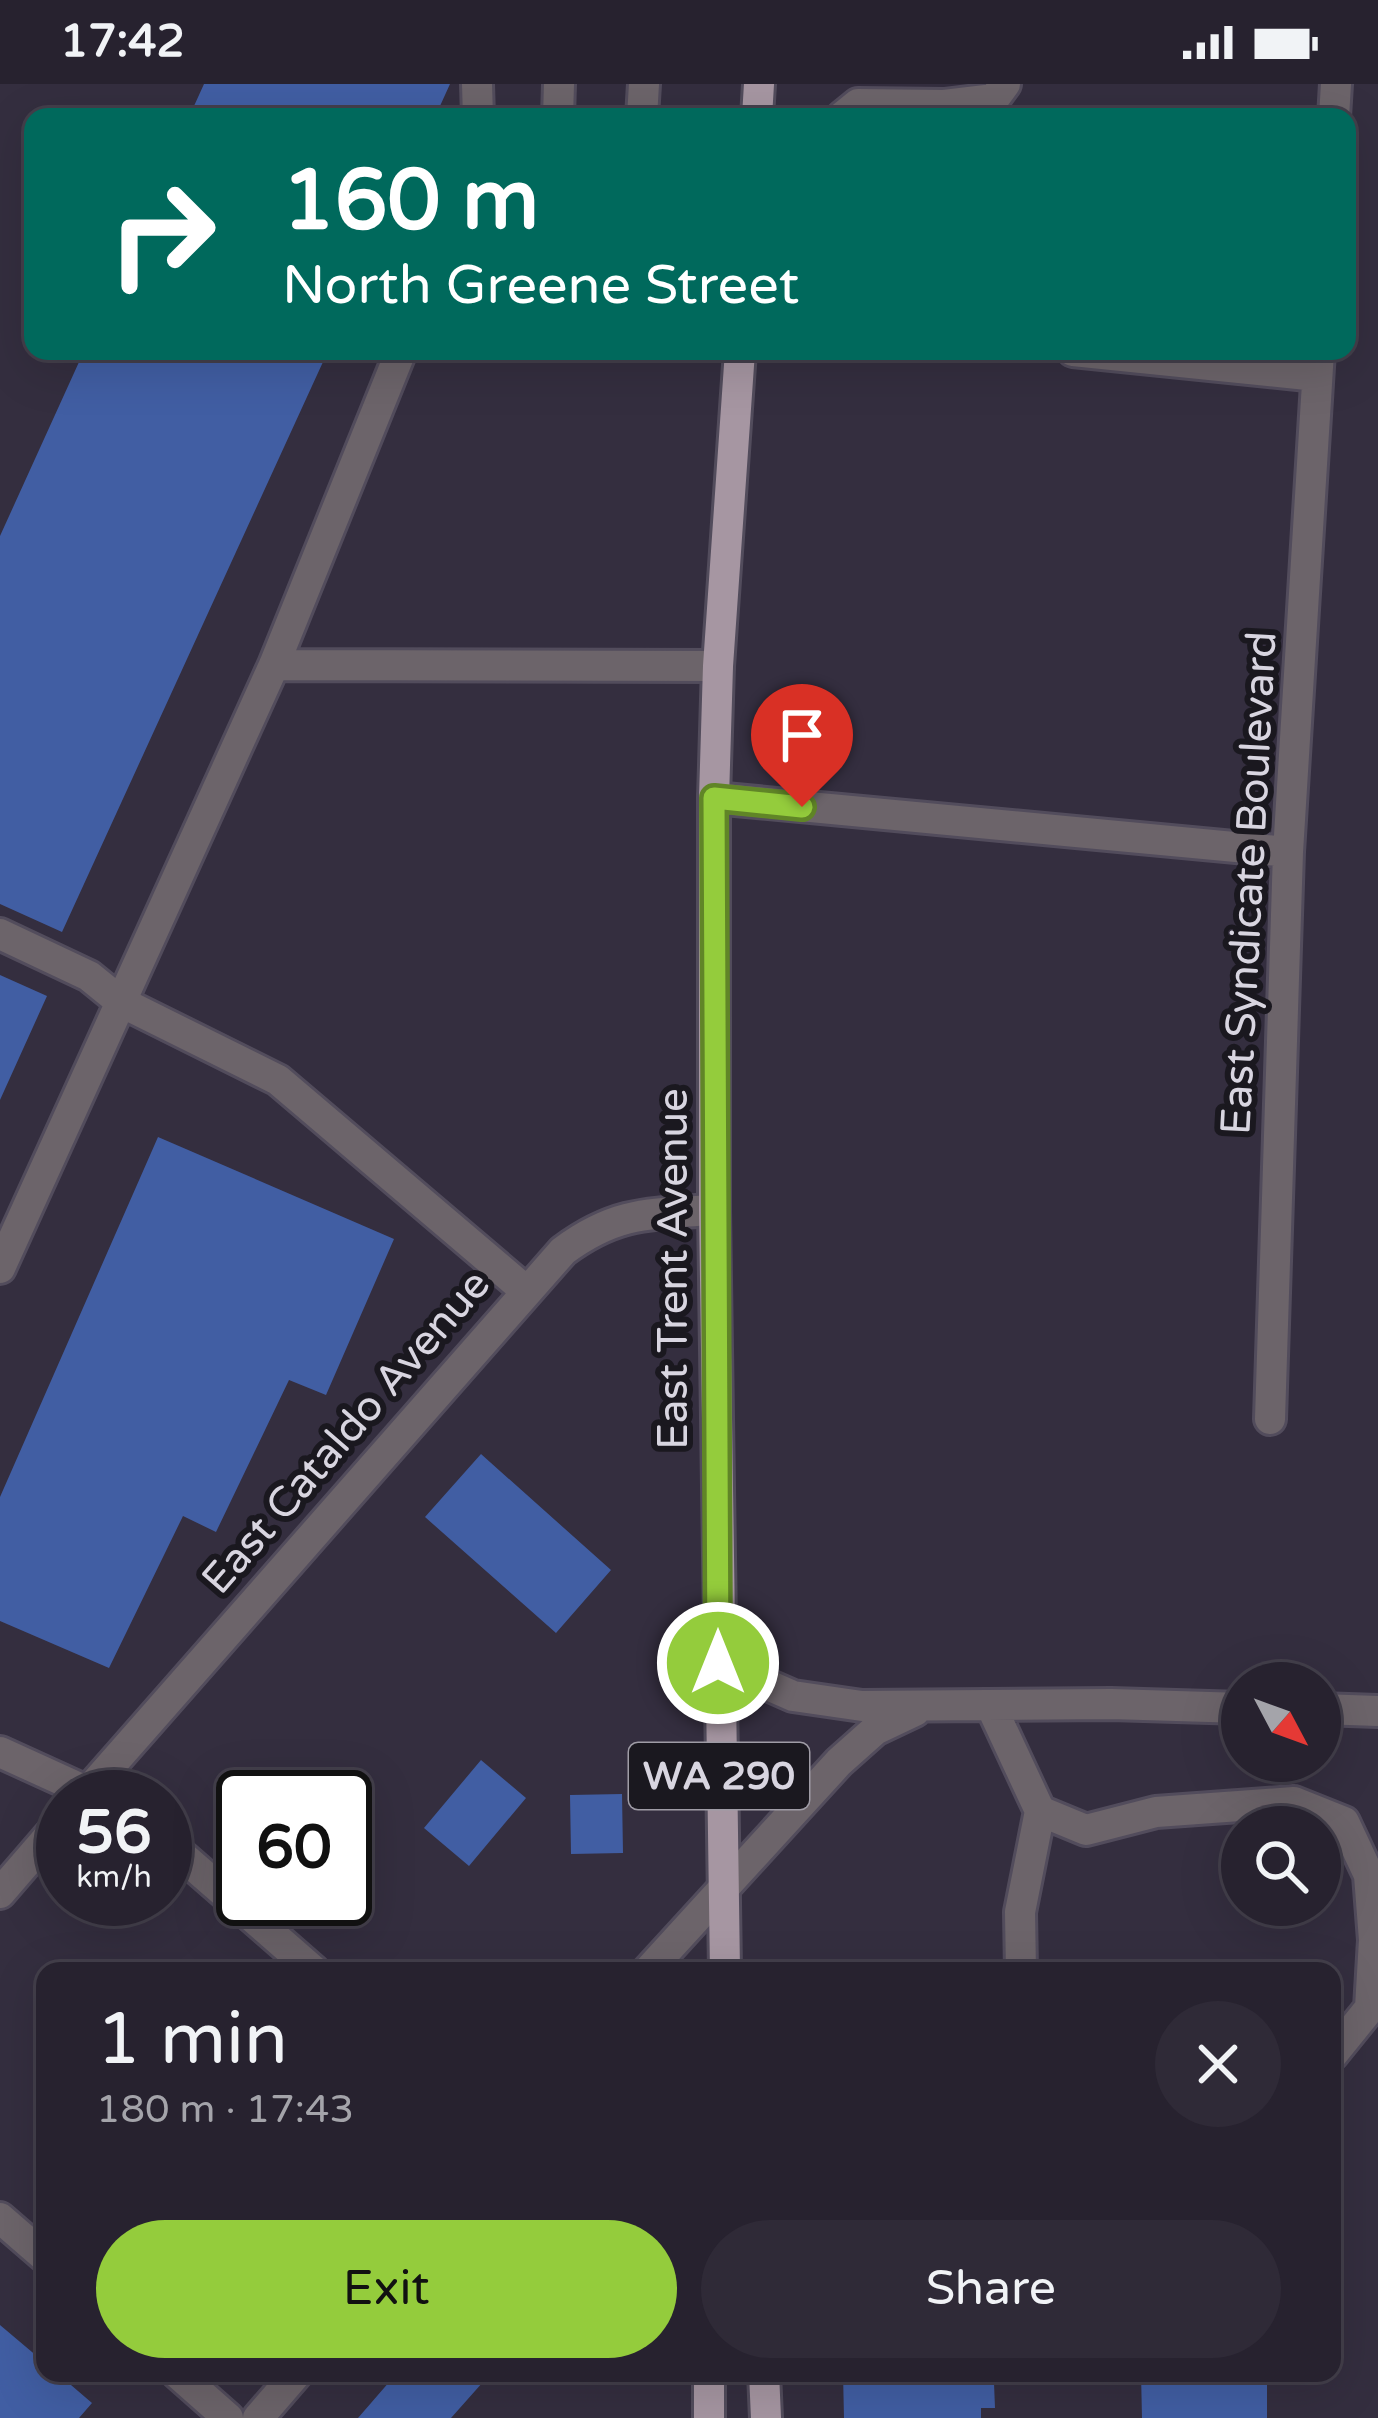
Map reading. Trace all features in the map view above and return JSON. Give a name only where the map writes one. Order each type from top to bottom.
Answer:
[{"type":"main road","name":"East Trent Avenue","points":[[725,1962],[718,1663],[714,798],[718,666],[739,360]]},
{"type":"main road","points":[[709,2382],[709,2418]]},
{"type":"main road","points":[[764,2382],[766,2418]]},
{"type":"street","points":[[853,108],[858,104],[944,105],[994,99],[1005,84]]},
{"type":"street","points":[[0,1268],[274,664],[396,360]]},
{"type":"street","points":[[1256,360],[1318,363]]},
{"type":"street","name":"East Syndicate Boulevard","points":[[1270,1420],[1288,852],[1318,363]]},
{"type":"street","points":[[274,664],[718,666]]},
{"type":"street","points":[[714,798],[1288,852]]},
{"type":"street","points":[[0,934],[89,976],[122,1002],[278,1079],[525,1290]]},
{"type":"street","name":"East Cataldo Avenue","points":[[112,1770],[563,1251],[608,1222],[714,1210]]},
{"type":"street","points":[[718,1663],[793,1696],[862,1706],[1221,1708]]},
{"type":"street","points":[[991,1706],[1040,1811],[1020,1912],[1021,1962]]},
{"type":"street","points":[[656,1962],[858,1744],[902,1715],[939,1707]]},
{"type":"street","points":[[1341,1710],[1378,1711]]},
{"type":"street","points":[[0,1752],[38,1770]]},
{"type":"street","points":[[1040,1811],[1086,1831],[1156,1812],[1294,1802],[1344,1822],[1369,1875],[1374,1940],[1370,2008],[1341,2043]]},
{"type":"street","points":[[0,1893],[36,1851]]},
{"type":"street","points":[[192,1865],[304,1962]]},
{"type":"street","points":[[0,2218],[36,2249]]},
{"type":"street","points":[[187,2382],[228,2418]]},
{"type":"street","points":[[258,2418],[289,2382]]},
{"type":"building","points":[[204,84],[450,84],[439,108],[193,108]]},
{"type":"building","points":[[80,360],[324,360],[62,932],[0,904],[0,536]]},
{"type":"building","points":[[0,975],[47,996],[0,1100]]},
{"type":"building","points":[[158,1137],[394,1239],[326,1395],[289,1380],[216,1532],[183,1516],[109,1668],[0,1621],[0,1497]]},
{"type":"building","points":[[481,1454],[611,1570],[556,1633],[425,1517]]},
{"type":"building","points":[[481,1760],[526,1798],[469,1866],[424,1828]]},
{"type":"building","points":[[622,1794],[623,1853],[571,1854],[570,1795]]},
{"type":"building","points":[[0,2325],[36,2355],[36,2382],[68,2382],[92,2403],[79,2418],[0,2418]]},
{"type":"building","points":[[389,2382],[483,2382],[451,2418],[358,2418]]},
{"type":"building","points":[[843,2382],[1012,2382],[994,2383],[995,2408],[981,2408],[981,2418],[844,2418]]},
{"type":"building","points":[[1141,2382],[1267,2382],[1267,2418],[1142,2418]]},
{"type":"route","points":[[718,1663],[714,798],[802,807]]}]
